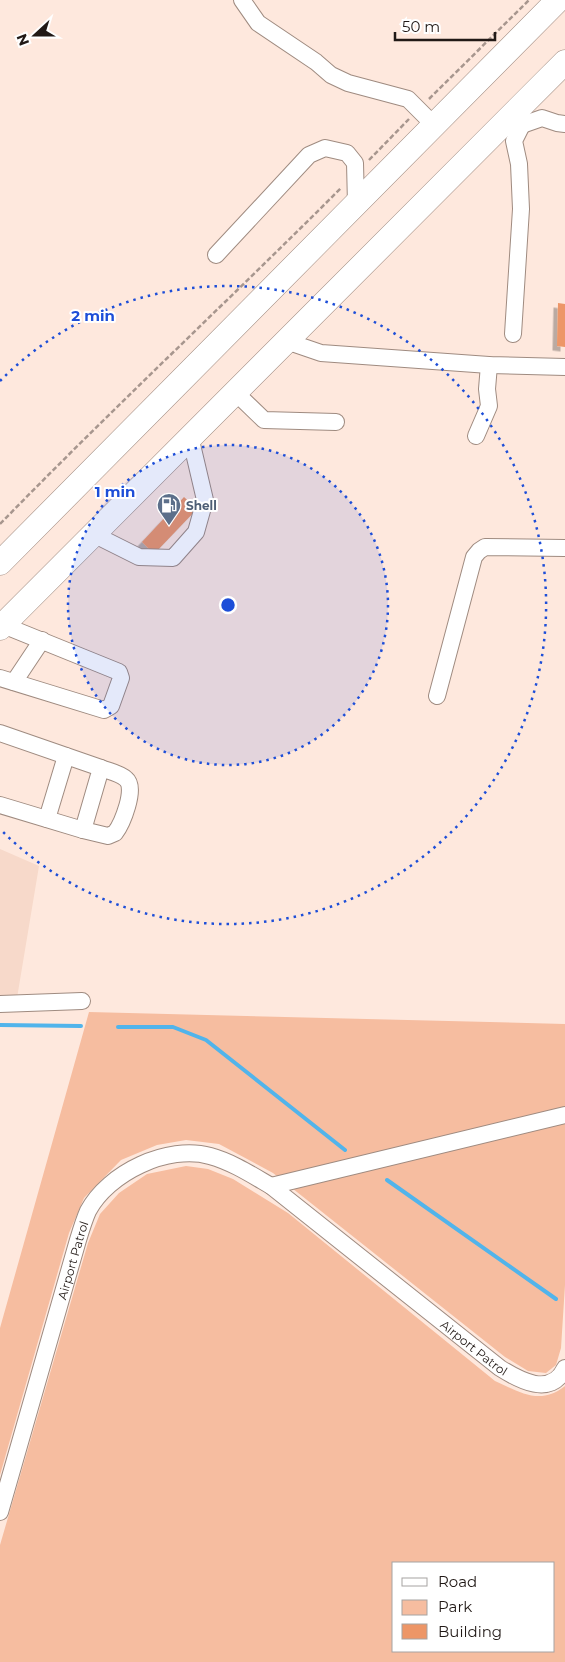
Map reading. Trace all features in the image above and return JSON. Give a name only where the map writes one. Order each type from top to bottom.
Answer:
[{"type":"highway","points":[[0,563],[356,204],[426,118],[558,0]]},
{"type":"highway","points":[[1,626],[286,341],[517,120],[565,62]]},
{"type":"street","points":[[242,0],[258,23],[332,75],[348,83],[408,99],[426,118]]},
{"type":"street","points":[[514,334],[521,209],[519,164],[514,141],[517,120],[542,118],[565,124]]},
{"type":"street","points":[[216,255],[309,155],[325,148],[347,153],[355,163],[356,204]]},
{"type":"street","points":[[286,341],[321,353],[565,367]]},
{"type":"street","points":[[476,436],[489,406],[487,389],[489,364]]},
{"type":"street","points":[[235,392],[264,420],[336,422]]},
{"type":"street","points":[[93,534],[139,557],[173,558],[196,532],[205,500],[190,436]]},
{"type":"street","points":[[438,696],[474,557],[478,551],[485,547],[565,548]]},
{"type":"street","points":[[1,626],[42,640],[118,672],[121,678],[111,706],[104,710],[7,680],[42,640]]},
{"type":"street","points":[[0,733],[125,777],[130,785],[131,794],[115,834],[108,836],[0,805]]},
{"type":"street","points":[[47,819],[66,756]]},
{"type":"street","points":[[83,830],[101,768]]},
{"type":"street","points":[[0,1004],[82,1002]]},
{"type":"street","points":[[272,1186],[565,1116]]},
{"type":"street","name":"Airport Patrol","points":[[0,1512],[78,1240],[89,1210],[104,1190],[122,1175],[143,1163],[164,1157],[187,1154],[209,1156],[237,1166],[272,1186],[500,1368],[513,1376],[534,1385],[545,1384],[556,1379],[563,1373],[565,1368]]},
{"type":"path","points":[[0,524],[356,173],[426,118],[529,0]]},
{"type":"shaded area","points":[[0,849],[39,866],[17,998],[0,999]]},
{"type":"green space","points":[[89,1012],[565,1024],[565,1285],[561,1348],[556,1365],[546,1373],[528,1371],[505,1357],[273,1173],[219,1144],[186,1140],[157,1145],[121,1160],[84,1198],[69,1233],[0,1475],[0,1328]]},
{"type":"green space","points":[[186,1166],[208,1169],[233,1179],[288,1213],[495,1381],[522,1393],[538,1396],[556,1392],[565,1386],[565,1662],[0,1662],[0,1545],[88,1243],[100,1214],[119,1193],[147,1174]]},
{"type":"building","points":[[558,303],[565,304],[565,347],[557,346]]},
{"type":"building","name":"Shell","points":[[184,497],[197,509],[154,554],[142,542]]},
{"type":"waterway","points":[[0,1025],[81,1026]]},
{"type":"waterway","points":[[118,1027],[173,1027],[206,1040],[345,1150]]},
{"type":"waterway","points":[[387,1180],[556,1299]]},
{"type":"place","name":"Shell","points":[[169,526]]}]
